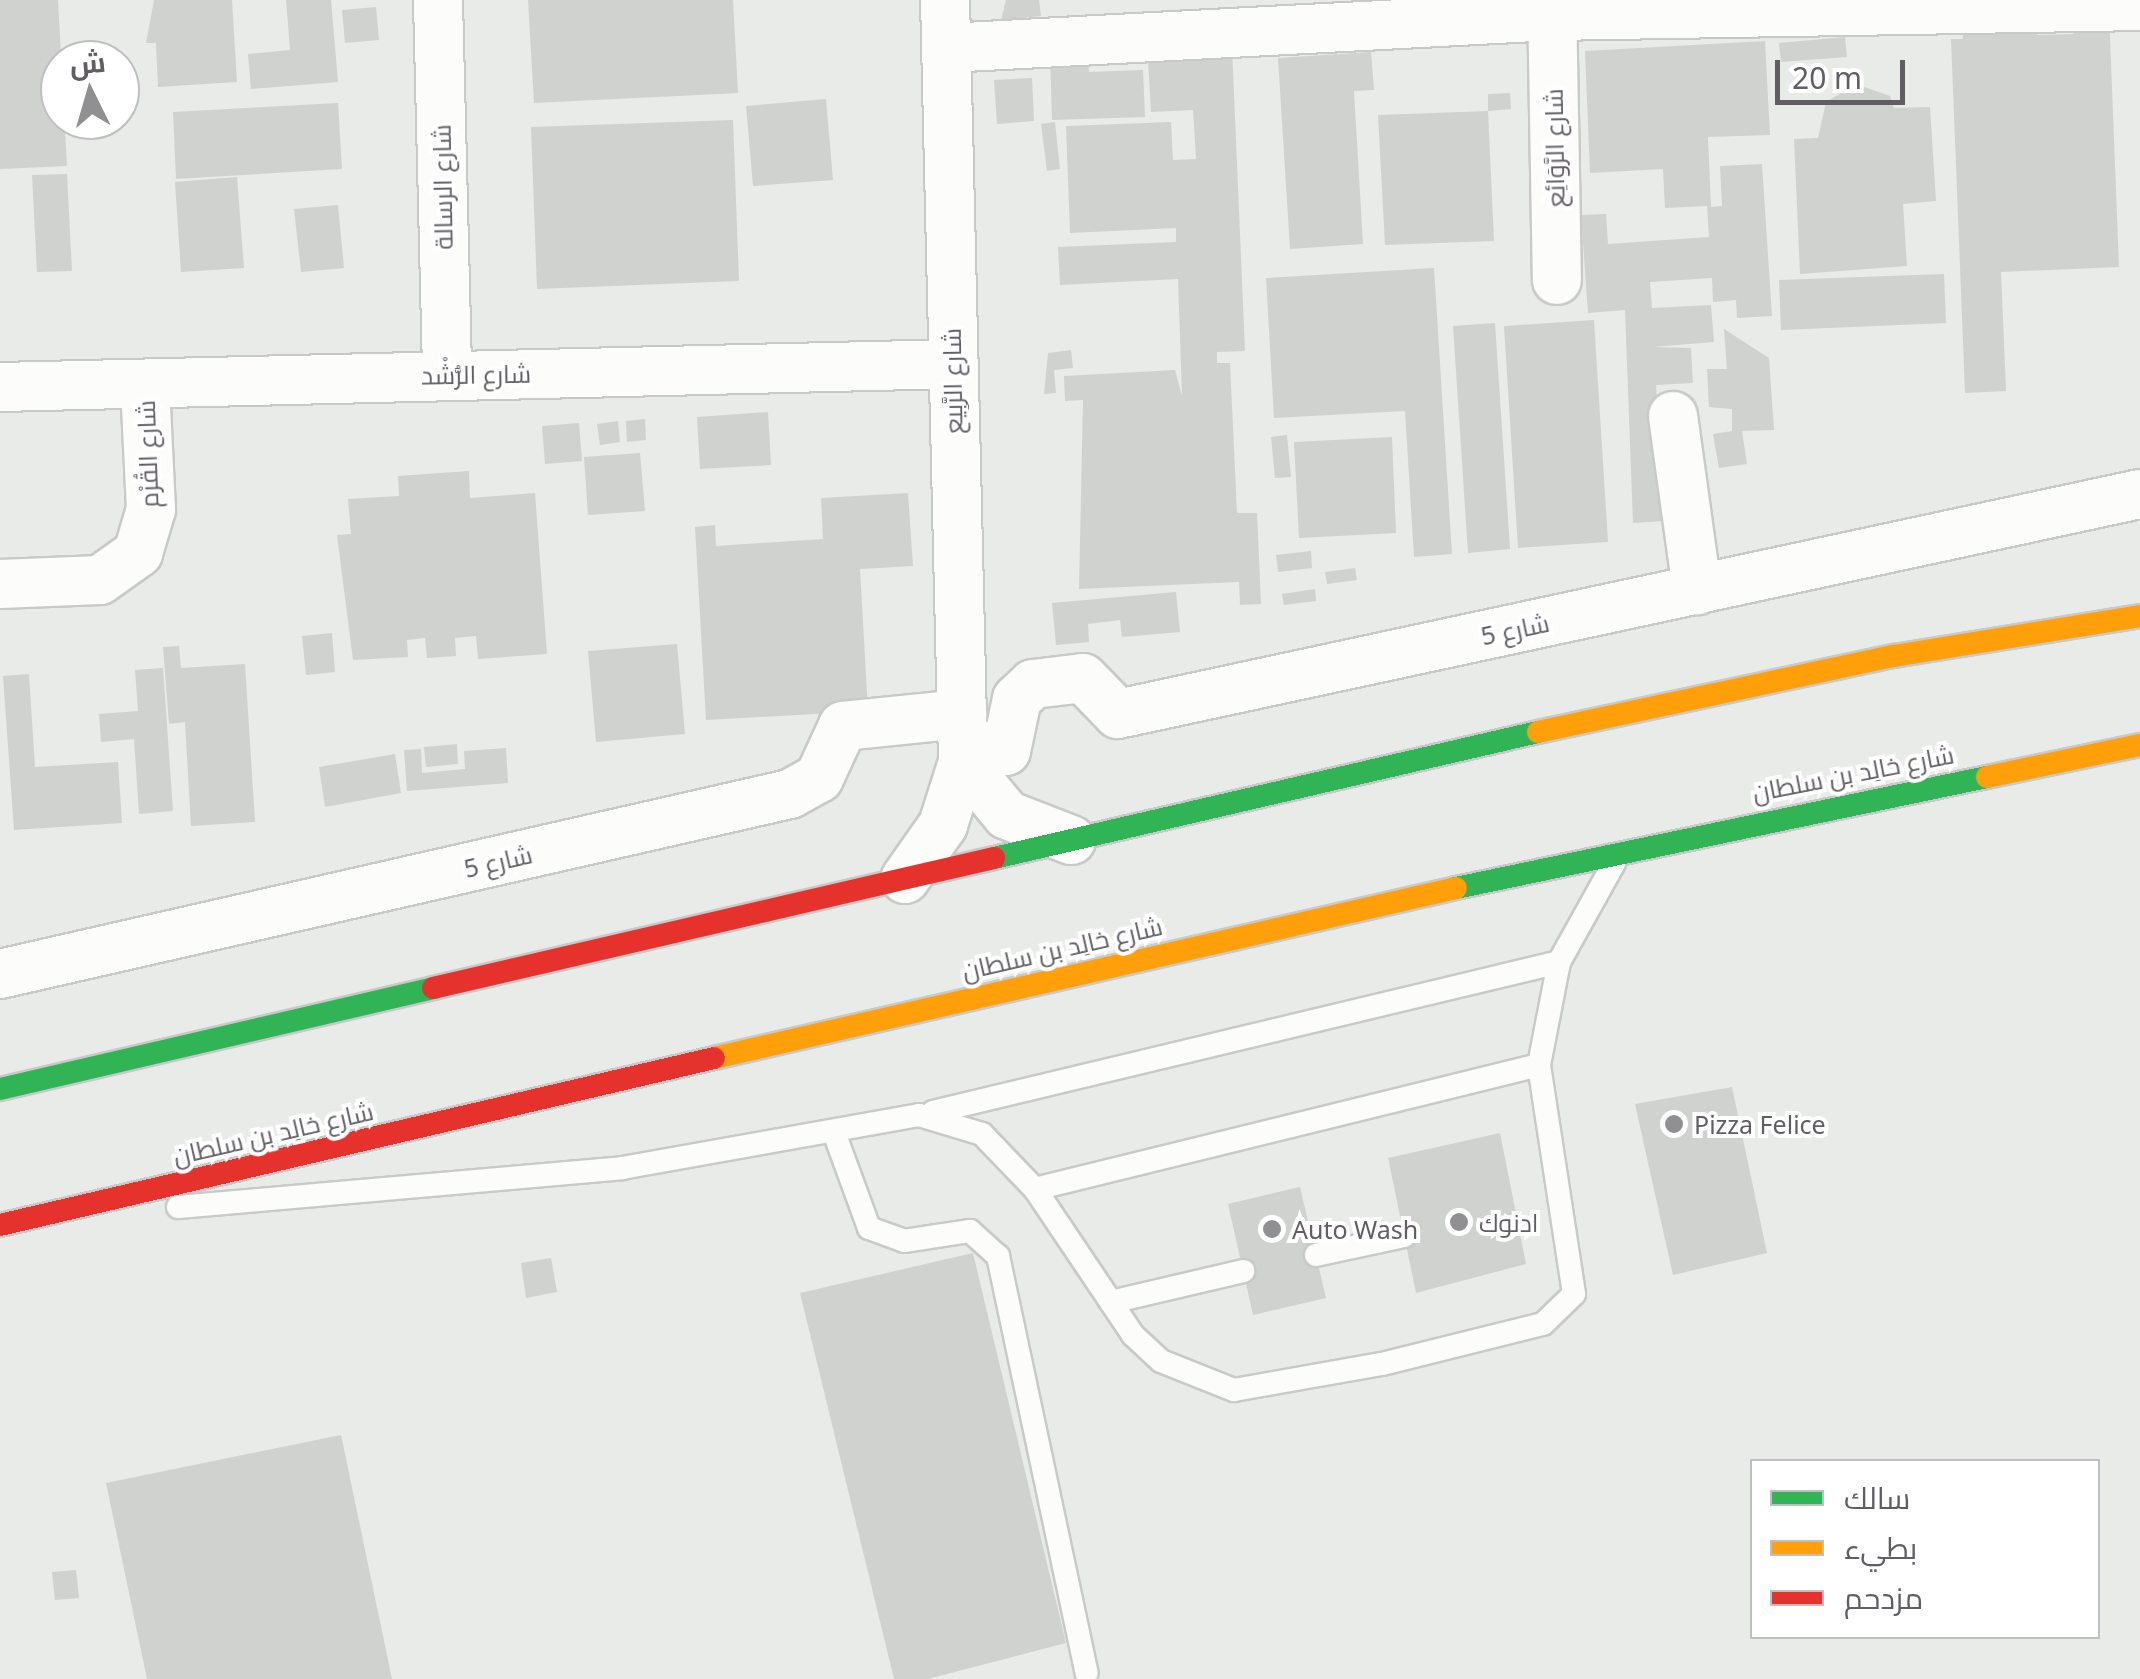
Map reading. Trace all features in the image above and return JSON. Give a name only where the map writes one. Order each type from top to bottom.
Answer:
[{"type":"main road","points":[[0,1089],[1071,840],[1894,656],[2140,616]]},
{"type":"main road","name":"شارع خالِد بن سلطان","points":[[5,1223],[1624,849],[2140,746]]},
{"type":"street","name":"شارع الرسالة","points":[[438,0],[447,374]]},
{"type":"street","name":"شارع الرَّبِيع","points":[[906,879],[943,824],[963,736],[945,0]]},
{"type":"street","points":[[946,48],[1552,8],[2140,6]]},
{"type":"street","name":"شارع الرَّوَائِع","points":[[1552,8],[1557,280]]},
{"type":"street","name":"شارع الرُّشْد","points":[[0,387],[952,364]]},
{"type":"street","name":"شارع القُرْم","points":[[0,584],[100,580],[138,554],[151,509],[144,385]]},
{"type":"street","points":[[1673,416],[1696,590]]},
{"type":"street","name":"شارع 5","points":[[0,974],[790,794],[819,778],[844,726],[963,736],[986,753],[1006,752],[1017,699],[1033,684],[1083,678],[1118,714],[2140,494]]},
{"type":"street","points":[[963,736],[1006,815],[1071,840]]},
{"type":"lane","points":[[920,1115],[982,1134],[1034,1188],[1111,1302],[1161,1361],[1234,1390],[1274,1390],[1563,1314],[1575,1270],[1539,1065],[1559,962],[1624,849]]},
{"type":"lane","points":[[5,1223],[622,1168],[834,1135],[1559,962]]},
{"type":"lane","points":[[1034,1188],[1539,1065]]},
{"type":"lane","points":[[834,1135],[869,1228],[904,1241],[970,1231],[998,1256],[1087,1673]]},
{"type":"lane","points":[[1316,1255],[1404,1236]]},
{"type":"lane","points":[[1111,1302],[1243,1270]]},
{"type":"building","points":[[0,0],[58,0],[60,40],[40,40],[40,140],[66,140],[67,166],[0,169]]},
{"type":"building","points":[[154,0],[232,0],[237,82],[158,87],[156,43],[146,43]]},
{"type":"building","points":[[286,0],[331,0],[338,82],[251,89],[248,54],[290,50]]},
{"type":"building","points":[[528,0],[733,0],[738,93],[534,103]]},
{"type":"building","points":[[1006,0],[1039,0],[1041,16],[1001,20]]},
{"type":"building","points":[[376,7],[379,40],[345,43],[342,10]]},
{"type":"building","points":[[2035,10],[2037,35],[2074,34],[2073,13],[2109,11],[2119,267],[2001,272],[2006,391],[1965,393],[1951,39],[1963,39],[1962,14]]},
{"type":"building","points":[[1845,37],[1847,57],[1781,62],[1779,43]]},
{"type":"building","points":[[1765,41],[1770,135],[1708,137],[1711,207],[1722,206],[1720,166],[1762,164],[1772,316],[1737,318],[1736,300],[1713,302],[1712,278],[1650,282],[1652,308],[1711,305],[1714,342],[1653,347],[1691,348],[1693,383],[1656,385],[1665,521],[1633,523],[1625,310],[1588,313],[1581,215],[1606,214],[1608,244],[1709,237],[1707,206],[1665,208],[1663,169],[1590,173],[1585,51]]},
{"type":"building","points":[[1232,47],[1245,351],[1217,352],[1217,363],[1230,363],[1237,513],[1257,513],[1261,604],[1240,605],[1239,582],[1079,589],[1083,400],[1065,401],[1064,376],[1175,370],[1182,396],[1178,279],[1060,285],[1058,247],[1176,242],[1176,228],[1070,233],[1066,126],[1171,122],[1173,160],[1196,159],[1193,110],[1151,112],[1148,60]]},
{"type":"building","points":[[1371,52],[1374,90],[1354,91],[1363,244],[1290,249],[1278,58]]},
{"type":"building","points":[[1088,53],[1089,72],[1143,70],[1145,117],[1052,120],[1050,54]]},
{"type":"building","points":[[1032,78],[1034,121],[997,124],[994,80]]},
{"type":"building","points":[[1856,84],[1890,96],[1894,108],[1930,107],[1936,201],[1903,204],[1907,266],[1800,274],[1794,139],[1818,138],[1826,102]]},
{"type":"building","points":[[1510,93],[1511,109],[1488,111],[1488,94]]},
{"type":"building","points":[[826,99],[833,180],[753,186],[746,106]]},
{"type":"building","points":[[338,103],[342,169],[176,179],[173,112]]},
{"type":"building","points":[[1488,111],[1494,241],[1385,245],[1378,115]]},
{"type":"building","points":[[733,120],[739,281],[537,289],[531,127]]},
{"type":"building","points":[[1055,122],[1060,169],[1047,171],[1041,124]]},
{"type":"building","points":[[67,174],[72,271],[37,272],[32,175]]},
{"type":"building","points":[[237,177],[244,268],[181,272],[175,182]]},
{"type":"building","points":[[338,205],[344,268],[301,272],[294,209]]},
{"type":"building","points":[[1434,268],[1452,554],[1414,557],[1405,411],[1274,418],[1266,278]]},
{"type":"building","points":[[1944,274],[1946,323],[1781,330],[1779,280]]},
{"type":"building","points":[[1594,320],[1608,542],[1518,548],[1504,326]]},
{"type":"building","points":[[1495,323],[1510,549],[1468,553],[1453,326]]},
{"type":"building","points":[[1724,329],[1769,358],[1774,430],[1742,431],[1747,464],[1719,468],[1713,434],[1732,431],[1732,409],[1709,407],[1707,369],[1727,369]]},
{"type":"building","points":[[1071,350],[1073,368],[1054,370],[1056,393],[1044,394],[1048,353]]},
{"type":"building","points":[[768,412],[771,465],[700,469],[697,417]]},
{"type":"building","points":[[645,419],[646,440],[627,442],[626,421]]},
{"type":"building","points":[[618,421],[620,442],[600,445],[597,424]]},
{"type":"building","points":[[579,423],[582,461],[545,464],[542,426]]},
{"type":"building","points":[[1287,435],[1291,477],[1275,478],[1271,437]]},
{"type":"building","points":[[1392,437],[1396,533],[1299,538],[1294,442]]},
{"type":"building","points":[[640,453],[645,511],[588,515],[584,457]]},
{"type":"building","points":[[469,471],[470,498],[535,493],[547,654],[478,659],[476,636],[455,638],[456,656],[427,658],[425,638],[407,640],[408,657],[353,660],[337,535],[351,534],[348,499],[399,496],[398,476]]},
{"type":"building","points":[[908,493],[913,566],[860,569],[868,711],[706,720],[695,527],[715,525],[716,546],[823,539],[821,498]]},
{"type":"building","points":[[1311,551],[1312,568],[1278,572],[1276,555]]},
{"type":"building","points":[[1355,568],[1357,580],[1327,584],[1325,572]]},
{"type":"building","points":[[1315,589],[1316,601],[1284,605],[1282,594]]},
{"type":"building","points":[[1176,592],[1180,632],[1122,637],[1120,620],[1088,624],[1089,642],[1056,645],[1052,603]]},
{"type":"building","points":[[332,633],[335,672],[306,675],[302,636]]},
{"type":"building","points":[[677,644],[685,734],[596,742],[588,651]]},
{"type":"building","points":[[179,646],[181,668],[245,664],[255,822],[191,826],[185,722],[169,724],[163,647]]},
{"type":"building","points":[[163,668],[173,811],[139,814],[134,739],[101,742],[99,714],[138,711],[135,670]]},
{"type":"building","points":[[29,674],[35,767],[118,762],[122,823],[14,830],[3,676]]},
{"type":"building","points":[[457,744],[458,764],[426,767],[424,747]]},
{"type":"building","points":[[506,748],[508,783],[407,791],[404,750],[421,749],[422,773],[465,769],[464,751]]},
{"type":"building","points":[[395,754],[401,793],[325,807],[319,767]]},
{"type":"building","points":[[1732,1087],[1767,1253],[1673,1275],[1635,1104]]},
{"type":"building","name":"ادنوك","points":[[1500,1133],[1526,1264],[1416,1293],[1388,1158]]},
{"type":"building","name":"Auto Wash","points":[[1300,1187],[1326,1298],[1253,1315],[1228,1204]]},
{"type":"building","points":[[973,1253],[1066,1643],[928,1679],[894,1679],[800,1293]]},
{"type":"building","points":[[551,1258],[557,1292],[526,1298],[521,1263]]},
{"type":"building","points":[[341,1435],[392,1679],[147,1679],[106,1483]]},
{"type":"building","points":[[76,1570],[79,1598],[55,1600],[52,1572]]},
{"type":"traffic: fast","points":[[994,858],[1538,732]]},
{"type":"traffic: fast","points":[[1456,888],[1987,777]]},
{"type":"traffic: fast","points":[[0,1089],[433,988]]},
{"type":"traffic: slow","points":[[1538,732],[1894,656],[2140,616]]},
{"type":"traffic: slow","points":[[1987,777],[2140,745]]},
{"type":"traffic: slow","points":[[714,1058],[1456,888]]},
{"type":"traffic: jam","points":[[433,988],[994,858]]},
{"type":"traffic: jam","points":[[0,1225],[714,1058]]},
{"type":"place","name":"Pizza Felice","points":[[1674,1124]]},
{"type":"place","name":"ادنوك","points":[[1459,1222]]},
{"type":"place","name":"Auto Wash","points":[[1272,1229]]}]
